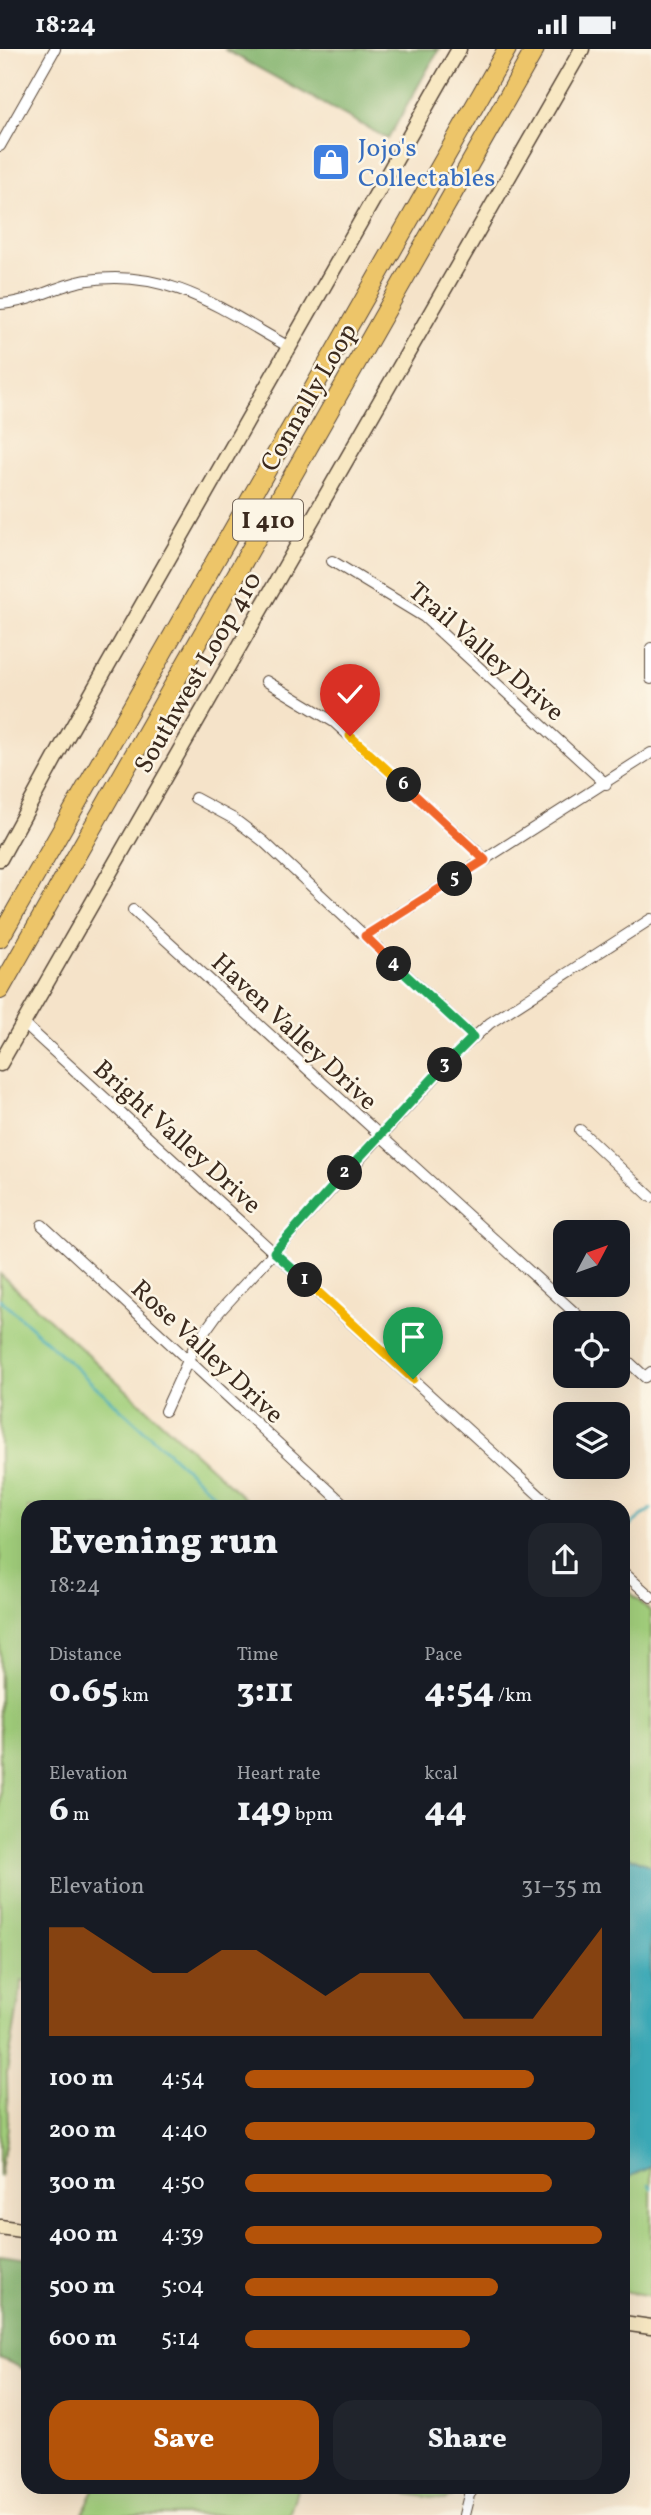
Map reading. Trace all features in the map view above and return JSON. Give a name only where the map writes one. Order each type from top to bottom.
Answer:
[{"type":"highway","name":"Connally Loop","points":[[0,938],[507,49]]},
{"type":"highway","name":"Connally Loop","points":[[0,990],[536,49]]},
{"type":"main road","points":[[0,859],[459,49]]},
{"type":"main road","name":"Southwest Loop 410","points":[[0,1064],[582,49]]},
{"type":"main road","points":[[0,2227],[21,2230]]},
{"type":"main road","points":[[630,2324],[651,2327]]},
{"type":"street","points":[[0,146],[55,49]]},
{"type":"street","points":[[0,304],[24,301],[86,280],[141,278],[186,290],[289,347]]},
{"type":"street","name":"Trail Valley Drive","points":[[332,561],[424,617],[606,784]]},
{"type":"street","points":[[651,648],[651,679]]},
{"type":"street","points":[[266,681],[334,722],[485,860]]},
{"type":"street","points":[[365,936],[651,753]]},
{"type":"street","points":[[195,798],[234,819],[263,841],[473,1037]]},
{"type":"street","name":"Haven Valley Drive","points":[[133,910],[573,1311]]},
{"type":"street","points":[[164,1411],[205,1330],[379,1136],[473,1037],[490,1023],[651,919]]},
{"type":"street","name":"Bright Valley Drive","points":[[23,1023],[544,1500]]},
{"type":"street","points":[[580,1130],[651,1198]]},
{"type":"street","name":"Rose Valley Drive","points":[[42,1226],[339,1500]]},
{"type":"street","points":[[630,1361],[648,1374]]},
{"type":"street","points":[[630,1578],[651,1597]]},
{"type":"street","points":[[464,2515],[470,2494]]},
{"type":"green space","points":[[224,49],[439,49],[388,139]]},
{"type":"green space","points":[[0,1274],[246,1500],[21,1500],[21,1987],[7,2073],[8,2128],[0,2177]]},
{"type":"green space","points":[[630,1592],[651,1612],[651,2296],[630,2292]]},
{"type":"green space","points":[[0,2255],[21,2258],[21,2368],[0,2358]]},
{"type":"green space","points":[[92,2494],[296,2494],[289,2515],[82,2515]]},
{"type":"green space","points":[[408,2494],[451,2494],[451,2497],[444,2500]]},
{"type":"water","points":[[630,1857],[651,1866],[651,2167],[630,2177]]},
{"type":"waterway","points":[[0,1299],[220,1500]]},
{"type":"waterway","points":[[630,1526],[651,1509]]},
{"type":"waterway","points":[[649,2184],[651,2188]]},
{"type":"place","name":"Jojo's Collectables","points":[[331,162]]},
{"type":"route","points":[[350,736],[485,860],[365,936],[473,1037],[274,1252],[413,1379]]}]
